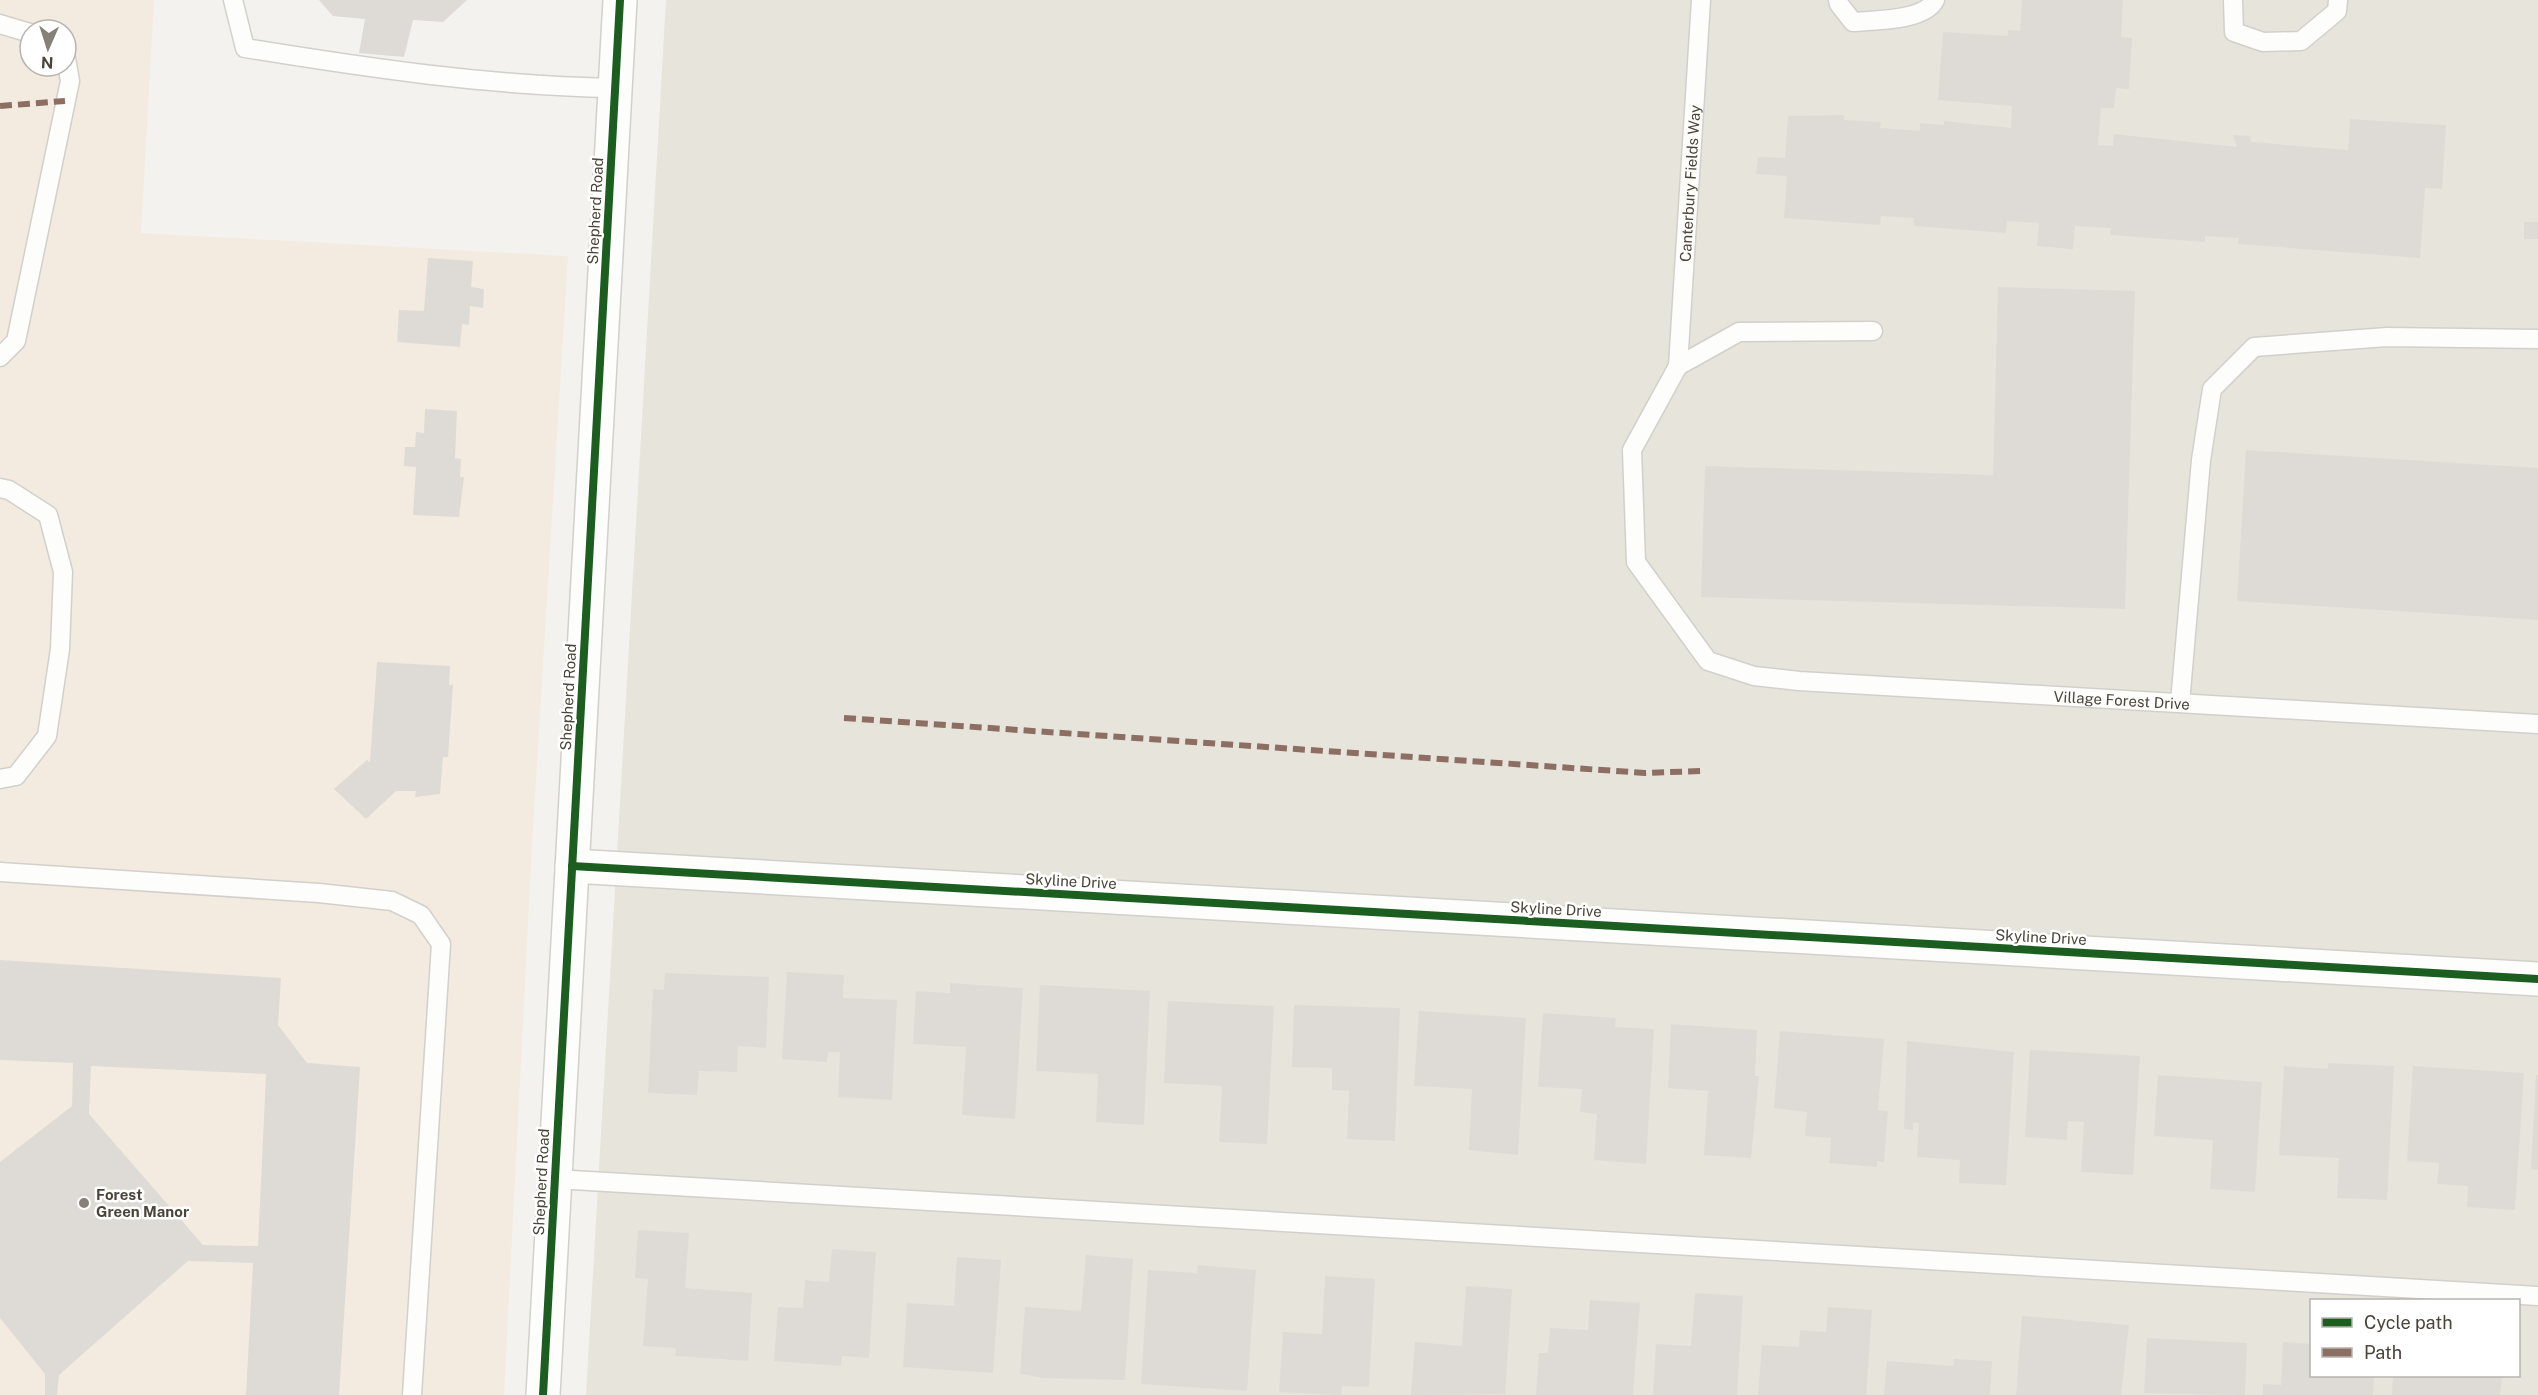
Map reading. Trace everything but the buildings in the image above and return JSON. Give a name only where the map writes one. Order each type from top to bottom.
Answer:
[{"type":"street","name":"Shepherd Road","points":[[543,1395],[620,0]]},
{"type":"street","name":"Skyline Drive","points":[[572,866],[2538,979]]},
{"type":"lane","points":[[233,0],[245,48],[393,72],[560,87],[615,88]]},
{"type":"lane","name":"Canterbury Fields Way","points":[[1678,366],[1701,0]]},
{"type":"lane","points":[[1838,0],[1853,22],[1904,18],[1933,5],[1935,0]]},
{"type":"lane","points":[[2233,0],[2234,32],[2263,42],[2301,41],[2337,11],[2338,0]]},
{"type":"lane","points":[[0,24],[18,29]]},
{"type":"lane","points":[[0,357],[16,341],[69,78]]},
{"type":"lane","points":[[1678,366],[1739,332],[1873,331]]},
{"type":"lane","points":[[2180,702],[2201,460],[2212,389],[2254,347],[2387,337],[2538,339]]},
{"type":"lane","name":"Village Forest Drive","points":[[1678,366],[1632,450],[1636,562],[1708,661],[1754,676],[1799,681],[2538,723]]},
{"type":"lane","points":[[0,488],[9,490],[48,515],[63,573],[60,649],[47,736],[16,776],[0,779]]},
{"type":"lane","points":[[0,872],[329,894],[392,901],[421,915],[441,944],[412,1395]]},
{"type":"lane","points":[[555,1179],[2538,1296]]},
{"type":"shaded area","points":[[0,0],[154,0],[141,233],[568,256],[532,845],[504,1395],[0,1395]]},
{"type":"shaded area","points":[[666,0],[2538,0],[2538,1395],[586,1395]]},
{"type":"marked path","points":[[0,106],[65,101]]},
{"type":"marked path","points":[[844,718],[1645,773],[1702,771]]},
{"type":"cycle path","points":[[543,1395],[620,0]]},
{"type":"cycle path","points":[[572,866],[2538,979]]},
{"type":"place","name":"Forest Green Manor","points":[[84,1203]]}]
